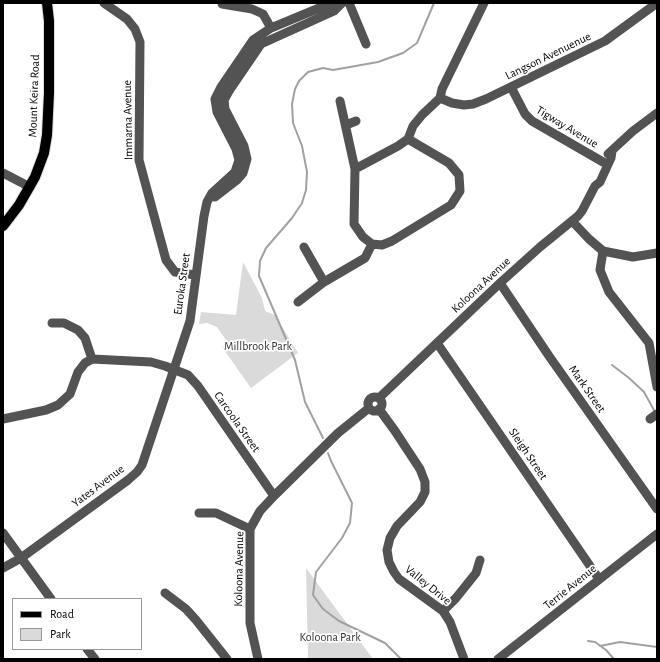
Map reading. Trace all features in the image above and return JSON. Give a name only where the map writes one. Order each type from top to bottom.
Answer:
[{"type":"main road","name":"Mount Keira Road","points":[[3,226],[19,205],[30,187],[42,159],[47,135],[49,21],[47,3]]},
{"type":"street","name":"Immarna Avenue","points":[[104,3],[127,19],[135,29],[140,42],[139,160],[166,260],[175,272],[195,275]]},
{"type":"street","name":"Euroka Street","points":[[174,369],[190,321],[195,275],[207,202],[212,193],[235,172],[239,160],[236,149],[217,112],[215,100],[221,87],[253,40],[271,28],[331,3]]},
{"type":"street","points":[[207,202],[237,180],[243,173],[248,159],[244,146],[225,109],[224,100],[237,79],[262,44],[334,11],[342,3]]},
{"type":"street","points":[[349,3],[366,44]]},
{"type":"street","points":[[355,169],[408,139],[413,126],[422,114],[440,98],[442,89],[484,3]]},
{"type":"street","points":[[222,4],[252,9],[263,14],[271,28]]},
{"type":"street","name":"Langson Avenuenue","points":[[440,98],[452,103],[464,105],[474,104],[605,41],[657,4]]},
{"type":"street","name":"Tigway Avenue","points":[[511,87],[525,114],[532,121],[603,162]]},
{"type":"street","points":[[340,101],[355,169],[354,224],[363,237],[372,244],[382,245],[392,241],[451,205],[460,191],[459,175],[449,163],[408,139]]},
{"type":"street","name":"Koloona Avenue","points":[[379,398],[500,282],[582,211],[606,155],[633,131],[657,113]]},
{"type":"street","points":[[346,125],[356,121]]},
{"type":"street","name":"Koloona Avenue","points":[[594,186],[600,182],[611,158],[612,151]]},
{"type":"street","points":[[3,173],[30,187]]},
{"type":"street","points":[[572,221],[603,251],[632,257],[657,253]]},
{"type":"street","points":[[298,302],[324,282],[365,258],[372,244]]},
{"type":"street","points":[[304,247],[324,282]]},
{"type":"street","points":[[603,251],[600,270],[609,292],[649,343],[657,387]]},
{"type":"street","name":"Mark Street","points":[[500,282],[548,356],[657,509]]},
{"type":"street","points":[[3,419],[46,410],[58,405],[70,394],[78,372],[92,359],[85,338],[78,330],[64,323],[52,323]]},
{"type":"street","name":"Sleigh Street","points":[[437,342],[599,579]]},
{"type":"street","name":"Carcoola Street","points":[[92,359],[151,362],[188,375],[198,386],[274,496]]},
{"type":"street","name":"Yates Avenue","points":[[3,568],[21,558],[137,472],[142,465],[174,369]]},
{"type":"street","points":[[374,397],[379,398],[382,404],[379,409],[372,410],[369,408],[369,399],[374,397]]},
{"type":"street","name":"Koloona Avenue","points":[[258,659],[250,623],[250,529],[260,512],[274,496],[338,433],[369,408]]},
{"type":"street","name":"Valley Drive","points":[[379,409],[420,469],[425,482],[425,492],[420,502],[397,526],[390,538],[387,550],[388,562],[399,579],[443,611],[450,622],[464,659]]},
{"type":"street","points":[[199,513],[216,513],[250,529]]},
{"type":"street","points":[[3,533],[50,598]]},
{"type":"street","name":"Terrie Avenue","points":[[498,659],[657,534]]},
{"type":"street","points":[[443,611],[456,598],[476,573],[480,560]]},
{"type":"street","points":[[165,593],[186,609],[227,659]]},
{"type":"street","points":[[89,650],[95,659]]},
{"type":"green space","name":"Millbrook Park","points":[[243,262],[262,298],[265,311],[275,315],[298,353],[251,388],[222,347],[228,343],[217,327],[207,323],[199,324],[201,312],[236,315]]},
{"type":"green space","name":"Koloona Park","points":[[306,568],[373,659],[308,659]]},
{"type":"waterway","points":[[323,438],[305,402],[295,360],[259,276],[260,261],[266,248],[292,218],[302,203],[306,190],[307,172],[302,146],[293,123],[292,104],[295,89],[299,81],[308,72],[323,68],[333,70],[378,62],[403,53],[417,43],[434,3]]},
{"type":"waterway","points":[[612,365],[644,392],[655,412]]},
{"type":"waterway","points":[[328,453],[352,503],[350,523],[342,538],[316,572],[313,595],[323,609],[339,621],[385,643],[401,659]]},
{"type":"waterway","points":[[588,641],[595,642],[606,650],[614,659]]},
{"type":"waterway","points":[[600,646],[620,642],[657,647]]}]
